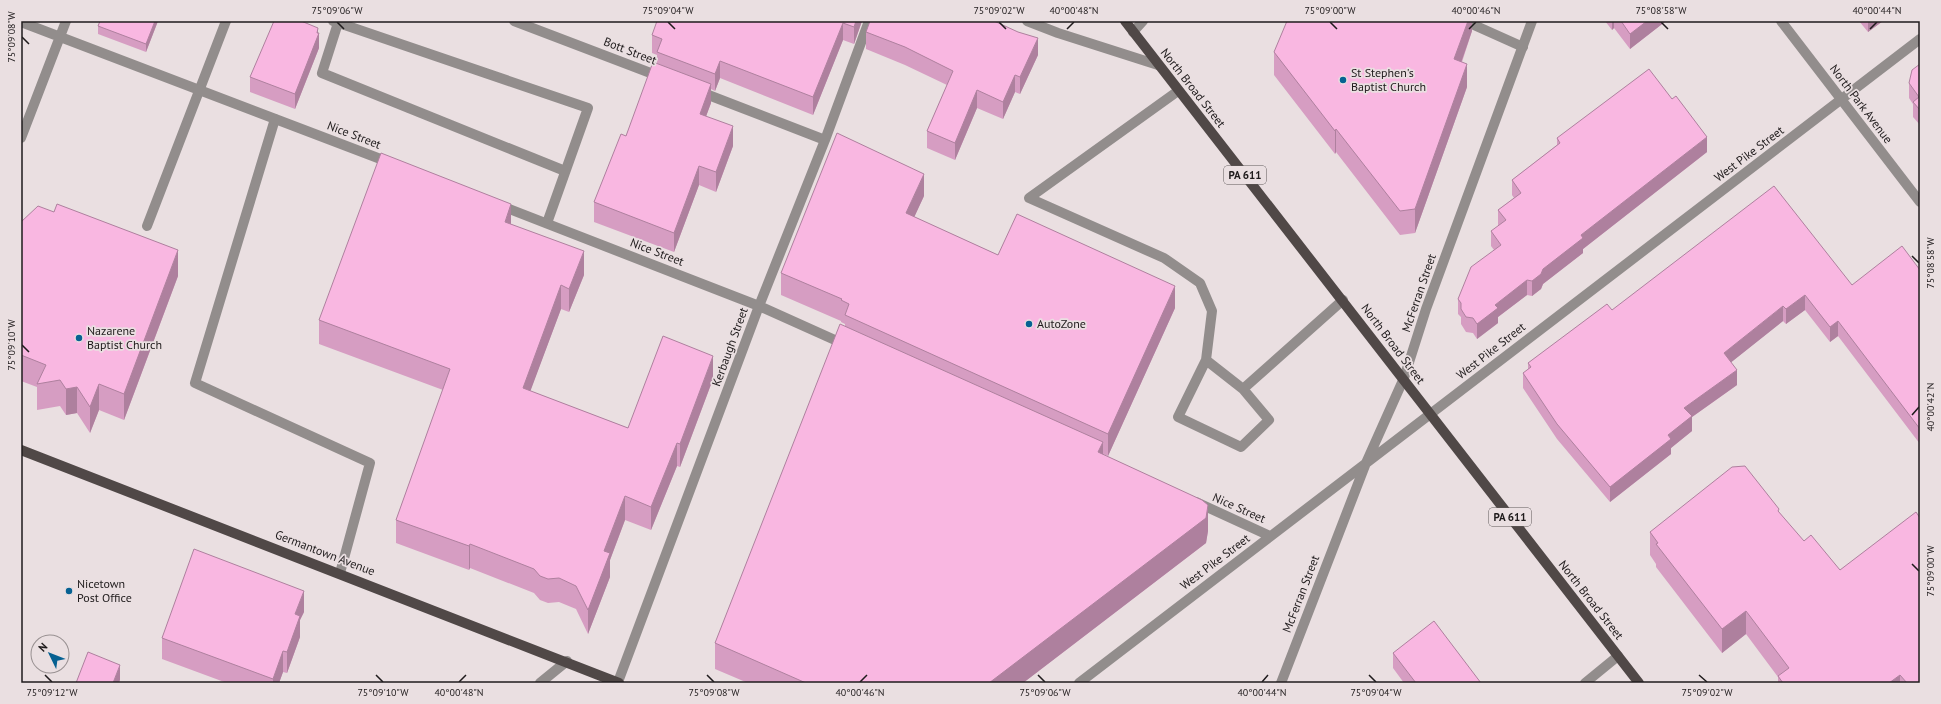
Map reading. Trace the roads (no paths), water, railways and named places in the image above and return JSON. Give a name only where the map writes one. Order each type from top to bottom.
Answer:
[{"type":"main road","name":"North Broad Street","points":[[1125,21],[1404,378],[1430,414],[1639,683]]},
{"type":"main road","name":"Germantown Avenue","points":[[21,450],[567,661],[619,683]]},
{"type":"street","points":[[21,138],[66,21]]},
{"type":"street","points":[[147,226],[201,91],[208,64],[226,21]]},
{"type":"street","name":"Bott Street","points":[[514,21],[670,80]]},
{"type":"street","name":"Kerbaugh Street","points":[[619,683],[759,306],[829,142],[869,21]]},
{"type":"street","points":[[1027,21],[1054,32],[1158,65]]},
{"type":"street","points":[[1133,32],[1142,21]]},
{"type":"street","points":[[1465,21],[1523,47]]},
{"type":"street","name":"McFerran Street","points":[[1281,683],[1366,463],[1404,378],[1426,310],[1532,21]]},
{"type":"street","name":"North Park Avenue","points":[[1781,21],[1920,202]]},
{"type":"street","name":"Nice Street","points":[[21,22],[400,167]]},
{"type":"street","points":[[547,223],[588,108],[336,22],[322,73],[565,171]]},
{"type":"street","name":"West Pike Street","points":[[1079,683],[1920,39]]},
{"type":"street","points":[[684,86],[829,142]]},
{"type":"street","points":[[1178,90],[1029,198],[1164,258],[1200,282],[1212,310],[1206,360],[1178,417],[1241,447],[1269,420],[1243,390],[1206,360]]},
{"type":"street","points":[[275,119],[196,383],[370,463],[340,573]]},
{"type":"street","name":"Nice Street","points":[[488,200],[759,306],[852,348]]},
{"type":"street","points":[[1243,390],[1343,300]]},
{"type":"street","name":"Nice Street","points":[[1184,497],[1270,536]]},
{"type":"street","points":[[1585,683],[1618,656]]},
{"type":"street","points":[[540,683],[567,661]]},
{"type":"place","name":"St Stephen's Baptist Church","points":[[1343,80]]},
{"type":"place","name":"AutoZone","points":[[1029,324]]},
{"type":"place","name":"Nazarene Baptist Church","points":[[79,338]]},
{"type":"place","name":"Nicetown Post Office","points":[[69,591]]}]
